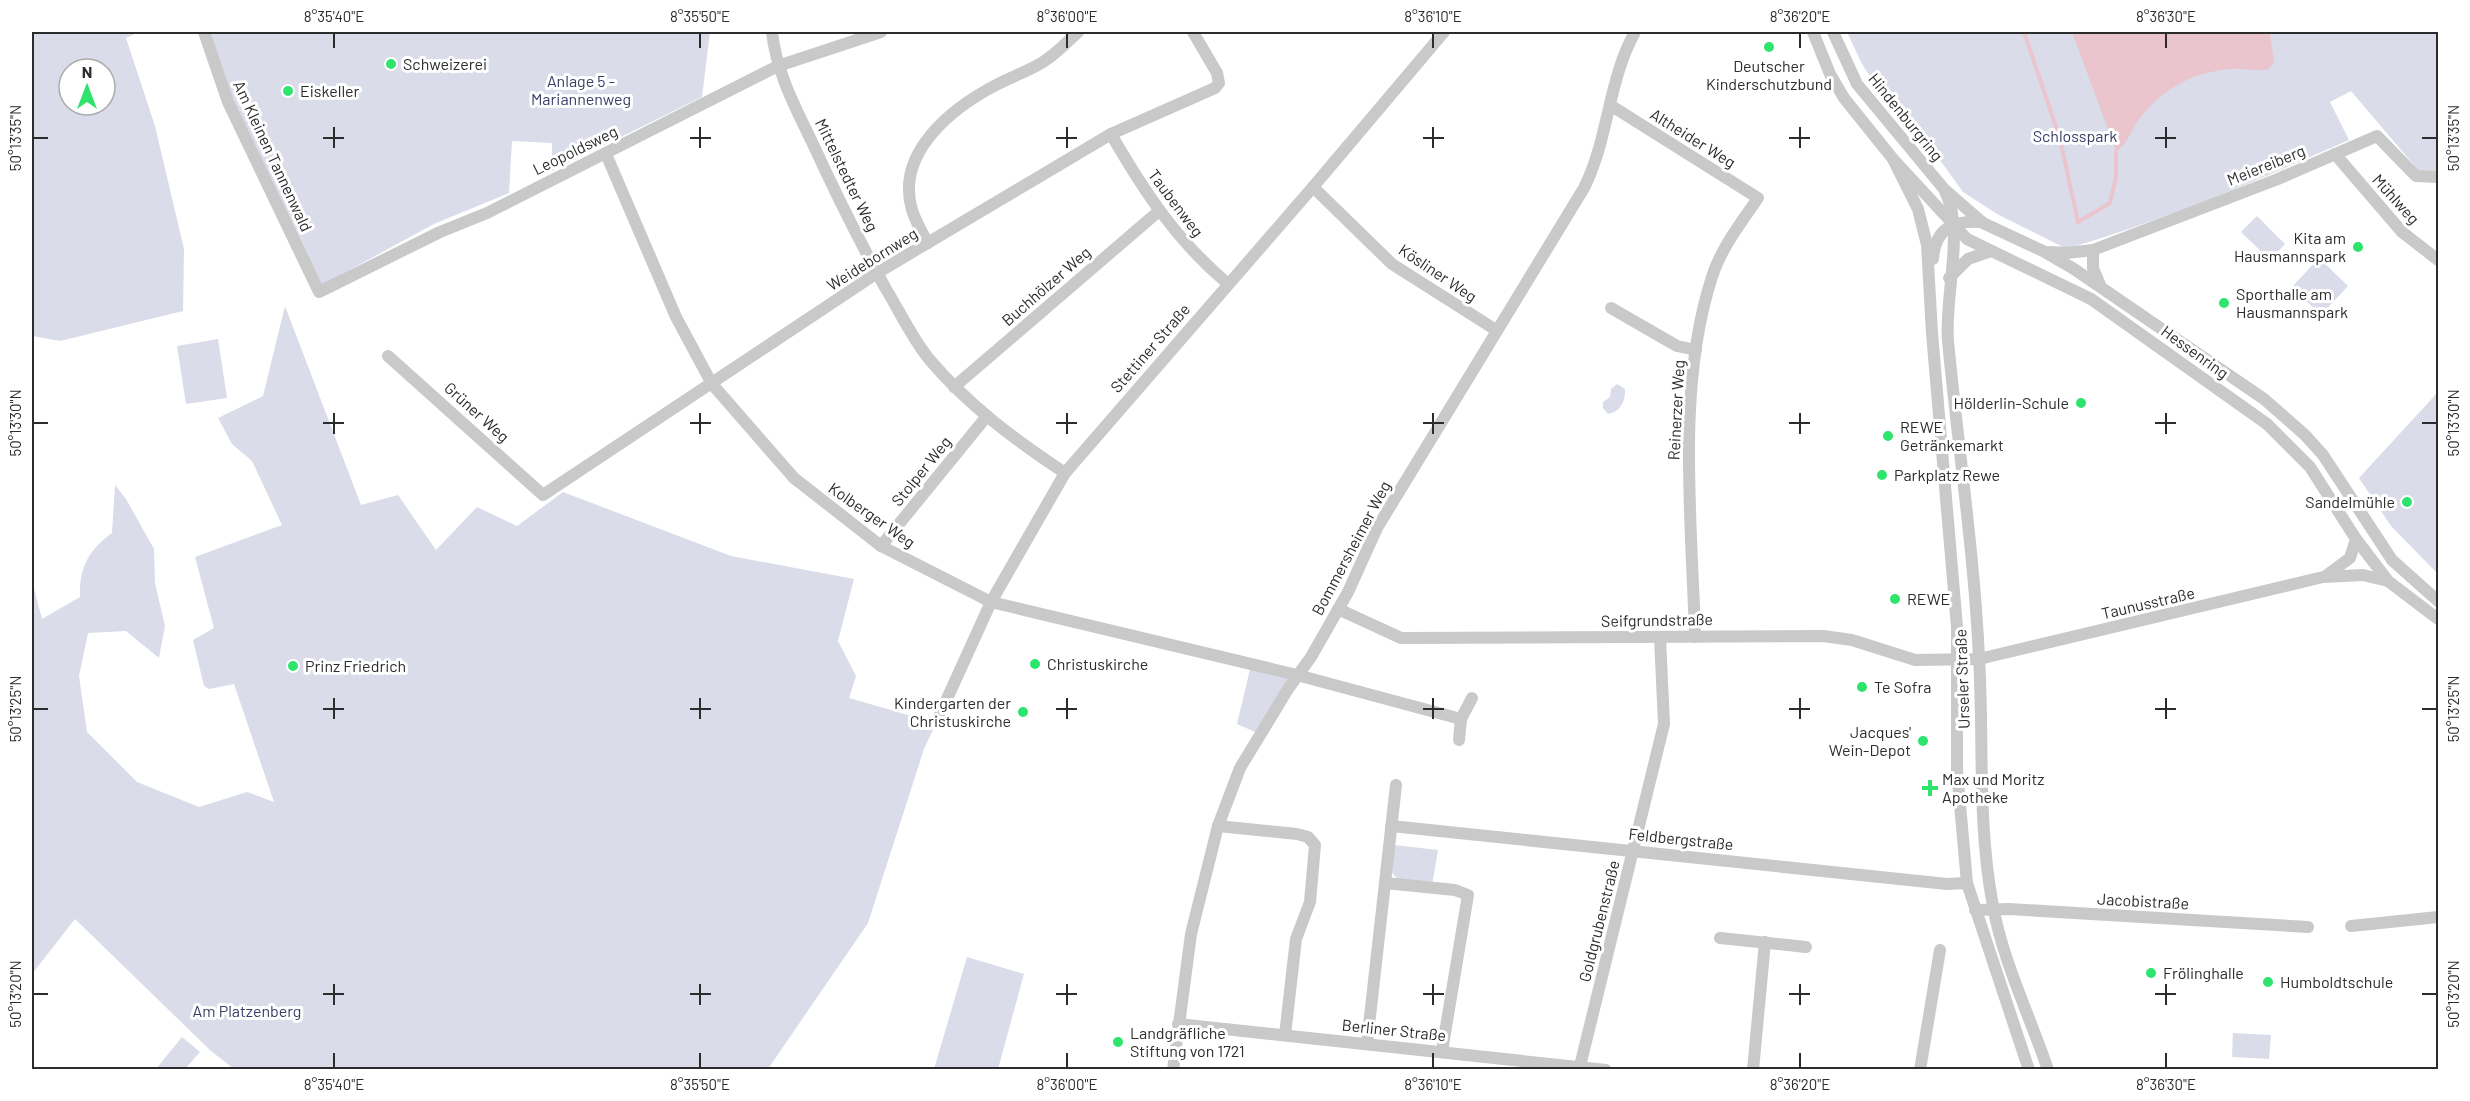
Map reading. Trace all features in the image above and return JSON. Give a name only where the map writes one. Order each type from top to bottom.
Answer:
[{"type":"street","name":"Am Kleinen Tannenwald","points":[[204,32],[228,102],[320,292]]},
{"type":"street","name":"Mittelstedter Weg","points":[[772,32],[778,66],[830,182],[877,273],[927,357],[954,387],[987,416],[1021,444],[1065,472]]},
{"type":"street","name":"Leopoldsweg","points":[[320,292],[606,154],[778,66],[881,32]]},
{"type":"street","points":[[928,243],[910,200],[912,172],[921,147],[954,112],[998,84],[1043,62],[1078,32]]},
{"type":"street","name":"Weidebornweg","points":[[543,495],[877,273],[1111,134],[1215,88],[1219,80],[1215,68],[1193,32]]},
{"type":"street","name":"Stettiner Straße","points":[[936,723],[991,602],[1065,472],[1227,283],[1313,187],[1444,32]]},
{"type":"street","name":"Bommersheimer Weg","points":[[1173,1070],[1191,934],[1218,826],[1240,768],[1297,675],[1311,657],[1338,609],[1377,528],[1588,178],[1596,161],[1623,52],[1635,32]]},
{"type":"street","points":[[1813,32],[1830,74],[1844,98],[1893,159]]},
{"type":"street","name":"Hindenburgring","points":[[1833,32],[1857,84],[1944,189]]},
{"type":"street","name":"Altheider Weg","points":[[1610,105],[1758,198]]},
{"type":"street","name":"Taubenweg","points":[[1111,134],[1159,211],[1188,247],[1227,283]]},
{"type":"street","name":"Meiereiberg","points":[[2045,252],[2067,253],[2093,250],[2246,192],[2377,136],[2416,176],[2439,177]]},
{"type":"street","name":"Kolberger Weg","points":[[606,154],[676,317],[712,384],[794,478],[881,546],[991,602],[1297,675],[1461,719]]},
{"type":"street","name":"Mühlweg","points":[[2335,154],[2402,232],[2439,260]]},
{"type":"street","name":"Hessenring","points":[[1893,159],[1974,244],[2048,276],[2091,299],[2267,424],[2310,467],[2356,539],[2388,580],[2408,598],[2439,619]]},
{"type":"street","name":"Urseler Straße","points":[[1893,159],[1923,223],[1959,661],[1957,771],[1967,883],[2029,1070]]},
{"type":"street","name":"Kösliner Weg","points":[[1313,187],[1392,264],[1496,330]]},
{"type":"street","name":"Hessenring","points":[[1944,189],[1983,223],[2045,252],[2100,285],[2264,399],[2305,435],[2323,455],[2392,560],[2439,601]]},
{"type":"street","name":"Urseler Straße","points":[[1944,189],[1950,202],[1953,223],[1948,337],[1979,659],[1981,816],[1993,908],[2048,1070]]},
{"type":"street","name":"Reinerzer Weg","points":[[1695,637],[1690,421],[1695,350],[1712,276],[1730,239],[1758,198]]},
{"type":"street","name":"Buchhölzer Weg","points":[[954,387],[1159,211]]},
{"type":"street","points":[[1953,223],[1965,221],[1983,223]]},
{"type":"street","name":"Urseler Straße","points":[[1930,296],[1937,238],[1953,223]]},
{"type":"street","points":[[2093,250],[2093,268],[2100,285]]},
{"type":"street","points":[[1949,278],[1968,259],[1991,251]]},
{"type":"street","points":[[1611,309],[1677,346],[1695,350]]},
{"type":"street","name":"Grüner Weg","points":[[388,356],[543,495]]},
{"type":"street","name":"Stolper Weg","points":[[881,546],[987,416]]},
{"type":"street","name":"Taunusstraße","points":[[2323,577],[2350,558],[2356,539]]},
{"type":"street","name":"Taunusstraße","points":[[1979,659],[2323,577],[2363,574],[2388,580]]},
{"type":"street","name":"Seifgrundstraße","points":[[1338,609],[1401,638],[1660,639],[1739,634],[1823,636],[1852,640],[1915,660],[1979,659]]},
{"type":"street","name":"Goldgrubenstraße","points":[[1579,1068],[1664,724],[1660,639]]},
{"type":"street","points":[[1459,741],[1461,719],[1472,698]]},
{"type":"street","points":[[1367,1043],[1396,785]]},
{"type":"street","points":[[1218,826],[1297,834],[1308,837],[1315,845],[1310,902],[1296,939],[1285,1035]]},
{"type":"street","name":"Feldbergstraße","points":[[1391,826],[1947,884],[1967,883]]},
{"type":"street","points":[[1385,883],[1455,890],[1468,895],[1442,1051]]},
{"type":"street","name":"Jacobistraße","points":[[1975,910],[1993,908],[2308,927]]},
{"type":"street","points":[[2351,926],[2439,917]]},
{"type":"street","points":[[1720,938],[1806,946]]},
{"type":"street","points":[[1753,1070],[1765,942]]},
{"type":"street","points":[[1920,1070],[1940,950]]},
{"type":"street","name":"Berliner Straße","points":[[1178,1024],[1606,1070]]},
{"type":"green space","points":[[32,32],[139,32],[126,38],[155,126],[184,249],[183,311],[60,341],[32,336]]},
{"type":"green space","name":"Anlage 5 - Mariannenweg","points":[[205,32],[710,32],[702,97],[552,171],[552,143],[512,141],[509,193],[434,224],[320,286],[231,100]]},
{"type":"green space","name":"Schlosspark","points":[[1847,32],[2438,32],[2438,172],[2419,171],[2351,91],[2330,102],[2349,140],[2177,211],[2107,236],[2072,247],[2063,247],[1997,214],[1963,192],[1919,131],[1883,97],[1862,64]]},
{"type":"green space","points":[[2257,216],[2285,244],[2270,260],[2241,232]]},
{"type":"green space","points":[[2319,258],[2348,286],[2321,315],[2292,287]]},
{"type":"green space","name":"Am Platzenberg","points":[[285,306],[361,505],[398,495],[436,550],[477,507],[517,526],[563,492],[731,556],[854,579],[838,641],[856,676],[849,698],[936,723],[924,749],[868,923],[768,1069],[234,1069],[211,1051],[75,919],[32,974],[32,581],[42,619],[80,597],[81,577],[87,560],[97,546],[112,533],[115,485],[126,499],[154,549],[155,583],[165,626],[159,658],[126,631],[88,633],[79,676],[87,732],[137,782],[199,807],[247,792],[274,802],[234,684],[209,689],[204,686],[193,640],[214,628],[195,557],[282,525],[252,461],[232,444],[218,418],[263,396]]},
{"type":"green space","points":[[218,339],[227,398],[186,404],[177,346]]},
{"type":"green space","points":[[1617,384],[1625,389],[1624,398],[1619,408],[1608,414],[1603,408],[1603,402],[1610,397],[1611,389]]},
{"type":"green space","name":"Sandelmühle","points":[[2438,392],[2438,574],[2391,526],[2359,478]]},
{"type":"green space","points":[[1251,665],[1297,675],[1262,735],[1237,724]]},
{"type":"green space","points":[[1394,845],[1438,850],[1432,885],[1399,881],[1391,871]]},
{"type":"green space","points":[[967,957],[1024,974],[998,1069],[934,1069]]},
{"type":"green space","points":[[2233,1033],[2271,1035],[2269,1059],[2232,1057]]},
{"type":"green space","points":[[182,1037],[200,1052],[185,1069],[156,1069]]},
{"type":"shaded area","points":[[2072,32],[2270,32],[2274,63],[2267,70],[2216,71],[2179,84],[2149,107],[2120,149],[2116,151]]},
{"type":"waterway","points":[[2024,32],[2060,139],[2078,222],[2110,203],[2116,176],[2116,151]]},
{"type":"place","name":"Deutscher Kinderschutzbund","points":[[1769,47]]},
{"type":"place","name":"Schweizerei","points":[[391,64]]},
{"type":"place","name":"Eiskeller","points":[[288,91]]},
{"type":"place","name":"Kita am Hausmannspark","points":[[2358,247]]},
{"type":"place","name":"Sporthalle am Hausmannspark","points":[[2224,303]]},
{"type":"place","name":"Hölderlin-Schule","points":[[2081,403]]},
{"type":"place","name":"REWE Getränkemarkt","points":[[1888,436]]},
{"type":"place","name":"Parkplatz Rewe","points":[[1882,475]]},
{"type":"place","name":"Sandelmühle","points":[[2407,502]]},
{"type":"place","name":"REWE","points":[[1895,599]]},
{"type":"place","name":"Christuskirche","points":[[1035,664]]},
{"type":"place","name":"Prinz Friedrich","points":[[293,666]]},
{"type":"place","name":"Te Sofra","points":[[1862,687]]},
{"type":"place","name":"Kindergarten der Christuskirche","points":[[1023,712]]},
{"type":"place","name":"Jacques' Wein-Depot","points":[[1923,741]]},
{"type":"place","name":"Max und Moritz Apotheke","points":[[1930,788]]},
{"type":"place","name":"Frölinghalle","points":[[2151,973]]},
{"type":"place","name":"Humboldtschule","points":[[2268,982]]},
{"type":"place","name":"Landgräfliche Stiftung von 1721","points":[[1118,1042]]}]
